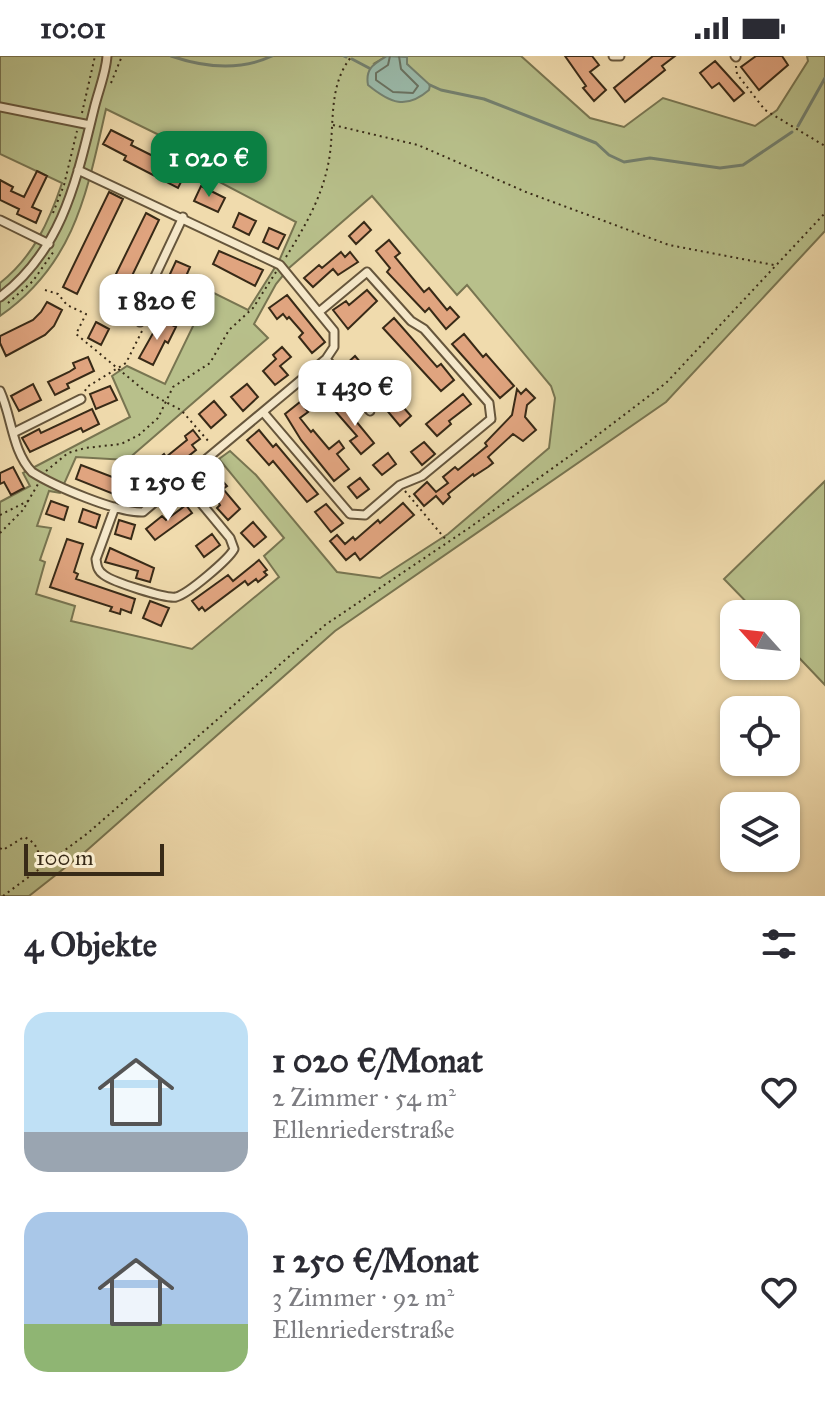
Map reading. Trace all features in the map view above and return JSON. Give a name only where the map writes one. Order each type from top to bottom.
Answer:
[{"type":"street","points":[[613,56],[620,56]]},
{"type":"street","points":[[0,297],[26,276],[49,244],[78,170],[109,57]]},
{"type":"street","points":[[0,107],[90,125]]},
{"type":"street","points":[[0,391],[27,467],[41,478],[115,507],[133,513],[143,512],[331,354],[336,339],[334,331],[280,265],[78,170]]},
{"type":"street","points":[[140,322],[140,308],[183,217]]},
{"type":"street","points":[[0,220],[49,244]]},
{"type":"street","points":[[263,412],[350,514],[365,515],[400,485],[422,476],[491,419],[489,403],[424,329],[411,321],[367,272],[319,312]]},
{"type":"street","points":[[326,359],[370,411]]},
{"type":"street","points":[[13,433],[81,399]]},
{"type":"street","points":[[115,507],[96,559],[97,567],[107,577],[169,597],[180,595],[226,559],[234,549],[230,538],[181,479]]},
{"type":"path","points":[[52,217],[64,185],[95,56]]},
{"type":"path","points":[[0,533],[29,501],[50,466],[68,453],[132,440],[158,418],[173,387],[210,363],[229,330],[253,308],[302,231],[322,188],[329,162],[335,86],[341,70],[352,56]]},
{"type":"path","points":[[735,56],[737,74],[765,110],[825,146]]},
{"type":"path","points":[[333,125],[418,145],[526,192],[669,245],[776,265]]},
{"type":"path","points":[[3,896],[99,823],[296,648],[337,616],[578,450],[666,383],[825,213]]},
{"type":"path","points":[[45,290],[58,294],[67,305],[86,314],[76,334],[151,396],[181,410],[216,450]]},
{"type":"path","points":[[81,399],[87,387],[126,363],[142,333],[140,322]]},
{"type":"path","points":[[400,485],[448,542]]},
{"type":"path","points":[[0,515],[29,501]]},
{"type":"path","points":[[0,848],[3,850],[24,837],[32,841],[40,855],[40,870]]},
{"type":"green space","points":[[0,56],[387,56],[375,63],[413,71],[405,56],[521,56],[590,118],[624,127],[663,98],[755,126],[777,110],[808,61],[807,56],[825,56],[825,231],[666,402],[335,631],[85,852],[29,896],[0,896],[0,502],[30,486],[23,473],[130,417],[112,376],[127,366],[165,384],[210,291],[248,310],[279,261],[296,222],[189,166],[194,152],[106,109],[84,197],[61,250],[25,296],[0,316],[0,283],[31,250],[62,183],[0,154]],"holes":[[[372,196],[457,295],[467,285],[551,386],[555,398],[549,448],[448,534],[380,578],[337,572],[256,475],[230,451],[219,459],[284,538],[264,556],[279,577],[192,649],[71,621],[75,606],[36,594],[45,562],[40,560],[51,528],[37,526],[49,491],[60,493],[76,457],[127,460],[268,338],[254,324],[276,284],[289,268]]]},
{"type":"green space","points":[[825,481],[825,685],[800,659],[800,600],[744,600],[724,579]]},
{"type":"water","points":[[387,56],[407,57],[407,64],[430,85],[429,90],[413,100],[398,102],[368,85],[369,70]]},
{"type":"building","points":[[565,56],[592,56],[599,65],[590,72],[606,90],[594,101],[583,88],[586,86]]},
{"type":"building","points":[[653,56],[675,56],[662,66],[665,70],[625,102],[614,88]]},
{"type":"building","points":[[756,56],[782,56],[788,65],[759,90],[741,67]]},
{"type":"building","points":[[715,61],[744,93],[734,101],[719,83],[712,88],[700,73]]},
{"type":"building","points":[[111,130],[133,141],[131,145],[177,168],[173,175],[182,180],[178,188],[124,160],[126,156],[103,144]]},
{"type":"building","points":[[37,171],[47,176],[32,207],[41,211],[36,223],[17,214],[19,209],[0,200],[0,180],[13,187],[11,191],[24,197]]},
{"type":"building","points":[[201,186],[225,198],[218,212],[194,201]]},
{"type":"building","points":[[109,192],[123,199],[77,294],[63,287]]},
{"type":"building","points":[[146,213],[159,220],[129,282],[115,276]]},
{"type":"building","points":[[239,213],[256,221],[249,235],[233,227]]},
{"type":"building","points":[[364,222],[371,230],[356,244],[349,236]]},
{"type":"building","points":[[269,228],[285,235],[278,249],[263,242]]},
{"type":"building","points":[[389,240],[400,253],[395,257],[424,292],[429,288],[447,310],[450,307],[459,317],[446,329],[429,308],[425,312],[387,272],[390,268],[376,251]]},
{"type":"building","points":[[219,251],[263,270],[255,286],[213,264]]},
{"type":"building","points":[[341,252],[345,257],[350,252],[358,262],[338,275],[333,269],[313,287],[304,278],[319,265],[322,268]]},
{"type":"building","points":[[176,261],[190,267],[168,308],[157,302]]},
{"type":"building","points":[[367,290],[377,301],[348,329],[333,310],[346,301],[349,305]]},
{"type":"building","points":[[107,295],[123,302],[117,314],[102,307]]},
{"type":"building","points":[[287,295],[325,342],[312,353],[299,337],[303,333],[289,317],[287,319],[283,314],[277,319],[269,308]]},
{"type":"building","points":[[47,302],[62,310],[54,326],[45,335],[6,356],[0,336],[33,320]]},
{"type":"building","points":[[394,318],[437,367],[441,364],[454,380],[441,391],[383,328]]},
{"type":"building","points":[[161,319],[176,327],[153,365],[139,358]]},
{"type":"building","points":[[96,322],[109,329],[101,345],[88,338]]},
{"type":"building","points":[[464,334],[514,386],[500,398],[452,344]]},
{"type":"building","points":[[282,347],[291,357],[280,366],[288,375],[275,385],[263,371],[276,359],[273,355]]},
{"type":"building","points":[[355,356],[411,416],[400,426],[365,384],[358,378],[356,380],[344,366]]},
{"type":"building","points":[[88,357],[94,371],[67,384],[69,388],[55,395],[48,382],[75,368],[73,363]]},
{"type":"building","points":[[328,382],[332,387],[337,382],[342,389],[322,404],[314,393]]},
{"type":"building","points":[[33,384],[41,400],[19,411],[11,396]]},
{"type":"building","points":[[247,384],[258,397],[243,411],[231,397]]},
{"type":"building","points":[[110,386],[117,400],[96,409],[90,394]]},
{"type":"building","points":[[517,389],[521,394],[526,389],[535,398],[527,405],[525,417],[536,430],[523,441],[513,434],[488,457],[493,463],[448,494],[450,497],[443,504],[436,496],[424,506],[414,494],[427,482],[436,492],[448,483],[443,477],[455,467],[458,470],[487,446],[485,443],[512,415]]},
{"type":"building","points":[[463,394],[471,404],[449,421],[451,424],[437,436],[426,424]]},
{"type":"building","points":[[214,401],[226,415],[211,428],[199,414]]},
{"type":"building","points":[[348,401],[360,415],[355,420],[374,443],[361,454],[350,441],[357,436],[336,412]]},
{"type":"building","points":[[300,402],[308,412],[300,418],[311,432],[313,430],[329,449],[339,441],[344,448],[337,454],[349,469],[334,481],[301,440],[285,414]]},
{"type":"building","points":[[92,409],[99,424],[83,432],[81,428],[30,452],[22,438],[39,429],[41,433]]},
{"type":"building","points":[[193,430],[200,439],[192,445],[196,450],[181,462],[179,459],[151,486],[141,474],[164,454],[166,457],[187,440],[185,436]]},
{"type":"building","points":[[259,430],[273,447],[276,444],[318,494],[307,502],[273,461],[269,465],[247,440]]},
{"type":"building","points":[[424,442],[435,454],[422,465],[411,452]]},
{"type":"building","points":[[388,453],[396,464],[382,475],[373,465]]},
{"type":"building","points":[[81,465],[136,486],[131,501],[76,479]]},
{"type":"building","points":[[13,467],[24,488],[11,495],[4,482],[0,484],[0,473]]},
{"type":"building","points":[[217,475],[227,486],[223,489],[240,509],[228,520],[217,508],[220,505],[206,484]]},
{"type":"building","points":[[360,478],[369,489],[357,498],[348,487]]},
{"type":"building","points":[[51,501],[68,507],[64,520],[46,514]]},
{"type":"building","points":[[403,503],[414,515],[360,560],[355,553],[346,560],[330,541],[337,535],[345,544],[353,537],[355,540]]},
{"type":"building","points":[[326,504],[343,523],[331,532],[315,512]]},
{"type":"building","points":[[186,505],[192,513],[155,540],[146,529],[162,516],[166,520]]},
{"type":"building","points":[[83,509],[100,515],[96,528],[79,522]]},
{"type":"building","points":[[119,520],[135,525],[131,539],[115,534]]},
{"type":"building","points":[[253,522],[266,537],[254,547],[241,533]]},
{"type":"building","points":[[212,534],[220,545],[204,557],[196,546]]},
{"type":"building","points":[[67,539],[83,544],[74,572],[78,574],[76,579],[135,599],[131,613],[121,609],[120,614],[110,611],[112,607],[50,587]]},
{"type":"building","points":[[110,548],[154,568],[150,582],[136,578],[138,571],[105,562]]},
{"type":"building","points":[[259,560],[267,575],[258,582],[256,579],[248,585],[245,581],[205,611],[202,607],[199,610],[192,601],[228,575],[233,581]]},
{"type":"building","points":[[150,601],[169,608],[161,626],[143,618]]},
{"type":"waterway","points":[[171,56],[222,66],[247,64],[272,56]]},
{"type":"waterway","points":[[352,59],[369,68]]},
{"type":"waterway","points":[[798,126],[825,78]]},
{"type":"waterway","points":[[430,85],[484,99],[596,143],[609,155],[624,162],[650,158],[720,168],[743,165],[792,132]]}]
